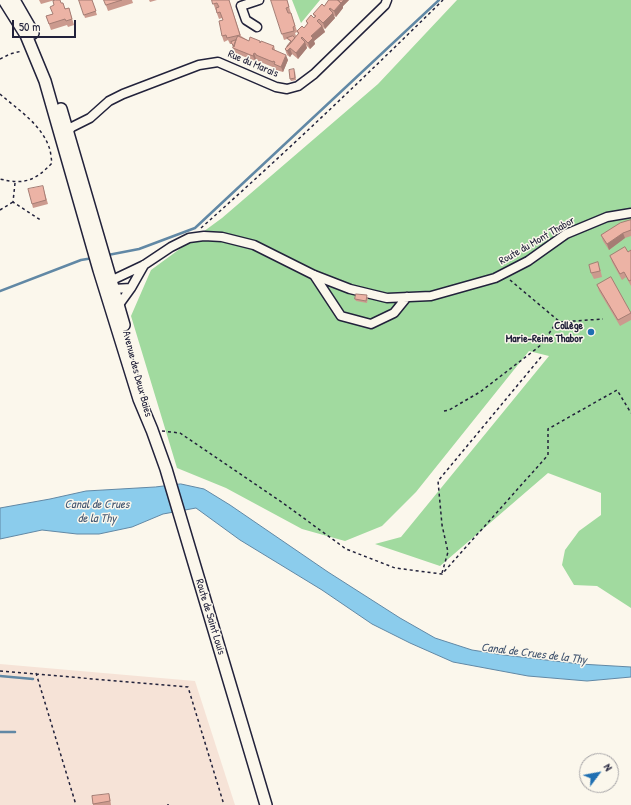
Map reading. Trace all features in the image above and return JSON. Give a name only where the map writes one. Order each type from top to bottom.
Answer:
[{"type":"main road","name":"Avenue des Deux Baies","points":[[4,0],[26,35],[45,81],[97,247]]},
{"type":"main road","name":"Avenue des Deux Baies","points":[[14,0],[30,27],[55,90],[68,131],[103,270],[118,306],[152,430]]},
{"type":"main road","name":"Avenue des Deux Baies","points":[[109,285],[139,399],[152,430]]},
{"type":"main road","name":"Route de Saint Louis","points":[[152,430],[166,469],[266,805]]},
{"type":"street","points":[[257,27],[246,20],[241,6],[259,0]]},
{"type":"street","name":"Rue du Marais","points":[[68,131],[72,127],[90,118],[109,101],[123,94],[199,65],[218,62],[276,87],[287,88],[298,86],[314,74],[385,5],[387,0]]},
{"type":"street","name":"Route du Mont Thabor","points":[[109,285],[144,265],[171,247],[189,238],[204,236],[222,237],[254,245],[314,275],[350,289],[387,298],[431,296],[495,278],[528,261],[566,234],[607,217],[631,213]]},
{"type":"street","name":"Route du Mont Thabor","points":[[118,306],[131,288],[144,265]]},
{"type":"street","points":[[314,275],[341,316],[371,324],[394,313],[407,297]]},
{"type":"street","points":[[109,285],[131,288]]},
{"type":"path","points":[[189,238],[266,170],[443,0]]},
{"type":"path","points":[[0,58],[23,51],[31,45]]},
{"type":"path","points":[[0,94],[31,120],[43,134],[49,147],[52,163],[42,174],[32,180],[14,183],[0,179]]},
{"type":"path","points":[[13,202],[14,183]]},
{"type":"path","points":[[0,210],[13,202]]},
{"type":"path","points":[[13,202],[42,221]]},
{"type":"path","points":[[502,274],[560,322],[603,318]]},
{"type":"path","points":[[444,411],[449,410],[480,392],[536,349],[542,344],[558,320]]},
{"type":"path","points":[[442,574],[448,552],[442,525],[438,481],[540,358]]},
{"type":"path","points":[[442,574],[548,455],[548,429],[617,390],[631,413]]},
{"type":"path","points":[[152,430],[180,433],[283,503],[346,549],[395,568],[442,574]]},
{"type":"path","points":[[0,671],[188,687],[224,805]]},
{"type":"path","points":[[36,673],[76,805]]},
{"type":"shaded area","points":[[0,664],[195,681],[235,805],[0,805]]},
{"type":"green space","points":[[292,0],[320,0],[301,23]]},
{"type":"green space","points":[[457,0],[631,0],[631,608],[597,586],[574,585],[562,565],[565,550],[579,531],[601,515],[601,493],[548,473],[440,566],[375,544],[401,537],[549,356],[529,351],[416,492],[382,526],[345,541],[302,529],[226,488],[177,468],[131,316],[151,270],[222,218],[378,84]]},
{"type":"water","name":"Canal de Crues de la Thy","points":[[181,484],[204,489],[328,572],[400,618],[435,638],[472,650],[504,655],[580,664],[631,667],[631,677],[587,681],[528,676],[453,662],[372,624],[322,590],[240,540],[196,508],[163,514],[132,527],[99,534],[77,534],[42,530],[0,539],[0,508],[86,491]]},
{"type":"building","points":[[60,0],[61,3],[63,3],[65,9],[69,8],[72,19],[66,21],[65,19],[49,24],[46,16],[53,14],[50,7],[54,5],[53,1]]},
{"type":"building","points":[[79,0],[92,0],[96,11],[84,15]]},
{"type":"building","points":[[104,0],[122,0],[106,5]]},
{"type":"building","points":[[212,0],[229,0],[240,35],[227,38],[226,35],[222,36],[219,21],[223,20],[220,12],[217,13],[216,8],[219,7],[217,3],[213,4]]},
{"type":"building","points":[[271,0],[287,0],[289,7],[286,8],[288,13],[291,13],[295,26],[293,27],[294,31],[282,34]]},
{"type":"building","points":[[329,0],[338,0],[341,3],[334,11],[330,8],[329,9],[333,13],[323,23],[319,19],[317,21],[322,26],[311,36],[313,38],[308,43],[302,37],[301,38],[305,42],[296,53],[290,48],[287,51],[285,49],[299,33],[297,31],[302,26],[304,28],[308,23],[306,21],[311,15],[314,18],[316,16],[313,14],[322,4],[324,6]]},
{"type":"building","points":[[238,36],[249,41],[250,37],[260,41],[260,43],[261,41],[274,46],[272,49],[286,55],[281,67],[274,64],[275,62],[254,53],[253,56],[233,48]]},
{"type":"building","points":[[293,36],[295,38],[287,47],[291,41],[287,38]]},
{"type":"building","points":[[236,40],[234,47],[231,42]]},
{"type":"building","points":[[294,69],[295,78],[290,79],[289,70]]},
{"type":"building","points":[[43,186],[46,200],[32,204],[28,189]]},
{"type":"building","points":[[631,220],[631,230],[623,233],[607,244],[601,235],[620,223]]},
{"type":"building","points":[[625,247],[628,252],[631,250],[631,280],[629,281],[624,272],[620,274],[610,256]]},
{"type":"building","points":[[598,262],[600,271],[591,273],[589,265]]},
{"type":"building","points":[[611,277],[631,313],[618,320],[597,285]]},
{"type":"building","points":[[356,294],[367,295],[366,301],[355,299]]},
{"type":"building","points":[[109,794],[110,801],[93,804],[92,796]]},
{"type":"waterway","points":[[108,255],[139,249],[195,228],[439,0]]},
{"type":"waterway","points":[[0,291],[81,260],[93,258]]},
{"type":"waterway","points":[[0,676],[33,679]]},
{"type":"waterway","points":[[0,732],[15,732]]},
{"type":"place","name":"Collège Marie-Reine Thabor","points":[[591,332]]}]
